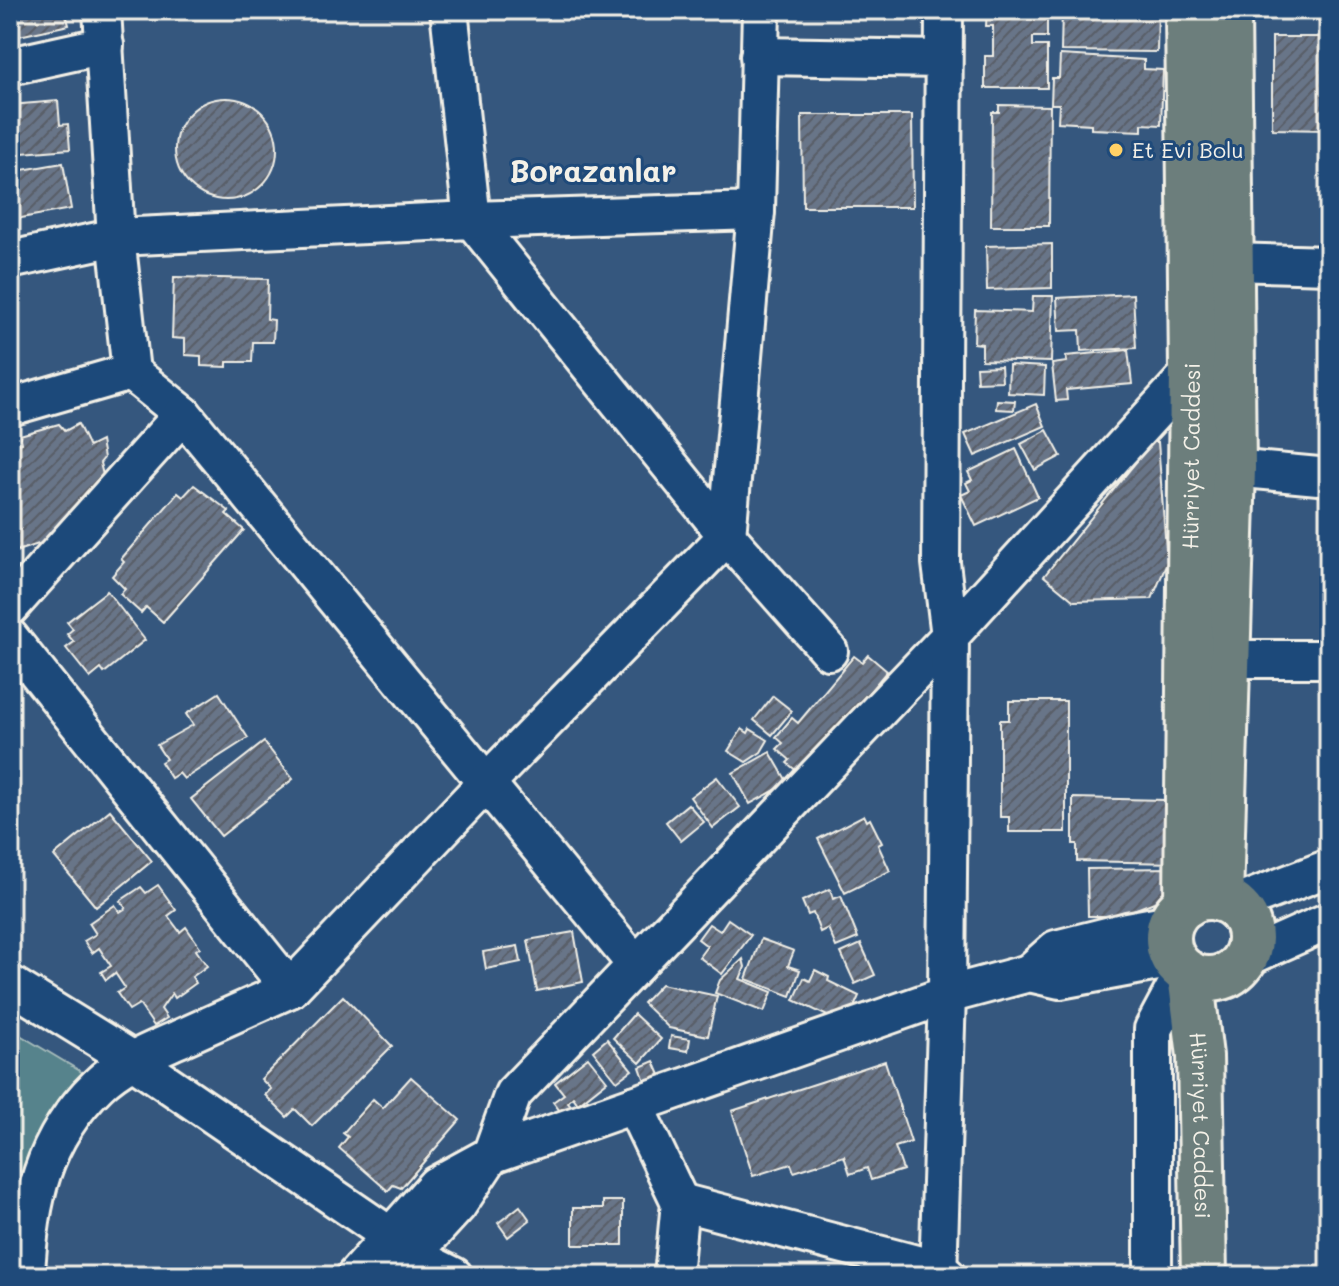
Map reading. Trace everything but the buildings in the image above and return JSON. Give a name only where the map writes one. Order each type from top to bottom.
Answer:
[{"type":"main road","name":"Hürriyet Caddesi","points":[[1188,10],[1203,941],[1200,1056],[1204,1276]]},
{"type":"main road","name":"Hürriyet Caddesi","points":[[1228,10],[1233,468],[1227,659],[1203,941],[1227,1058],[1232,1276]]},
{"type":"street","points":[[449,10],[472,220],[727,536],[829,651]]},
{"type":"street","points":[[26,1276],[28,1231],[22,1188],[98,1084],[133,1060],[290,989],[727,536],[756,211],[761,10]]},
{"type":"street","points":[[680,1202],[942,1274],[950,636],[941,563],[944,10]]},
{"type":"street","points":[[10,66],[104,28],[116,237],[131,372],[183,414],[636,965]]},
{"type":"street","points":[[759,56],[943,59]]},
{"type":"street","points":[[10,260],[116,237],[472,220],[756,211]]},
{"type":"street","points":[[1231,262],[1329,265]]},
{"type":"street","points":[[355,1276],[399,1256],[458,1205],[491,1155],[513,1094],[950,636],[1192,371]]},
{"type":"street","points":[[10,407],[131,372]]},
{"type":"street","points":[[10,607],[183,414]]},
{"type":"street","points":[[1233,468],[1329,477]]},
{"type":"street","points":[[10,638],[290,989]]},
{"type":"street","points":[[1227,659],[1329,659]]},
{"type":"street","points":[[1153,1276],[1153,1029],[1203,941],[1329,868]]},
{"type":"street","points":[[491,1155],[947,995],[1029,973],[1056,949],[1127,931],[1203,941],[1329,921]]},
{"type":"street","points":[[10,984],[133,1060],[399,1256],[454,1276]]},
{"type":"street","points":[[634,1105],[680,1202],[673,1276]]},
{"type":"green space","points":[[10,1029],[90,1077],[22,1172],[10,1167]]},
{"type":"place","name":"Et Evi Bolu","points":[[1116,150]]},
{"type":"district","name":"Borazanlar","points":[[593,172]]}]
